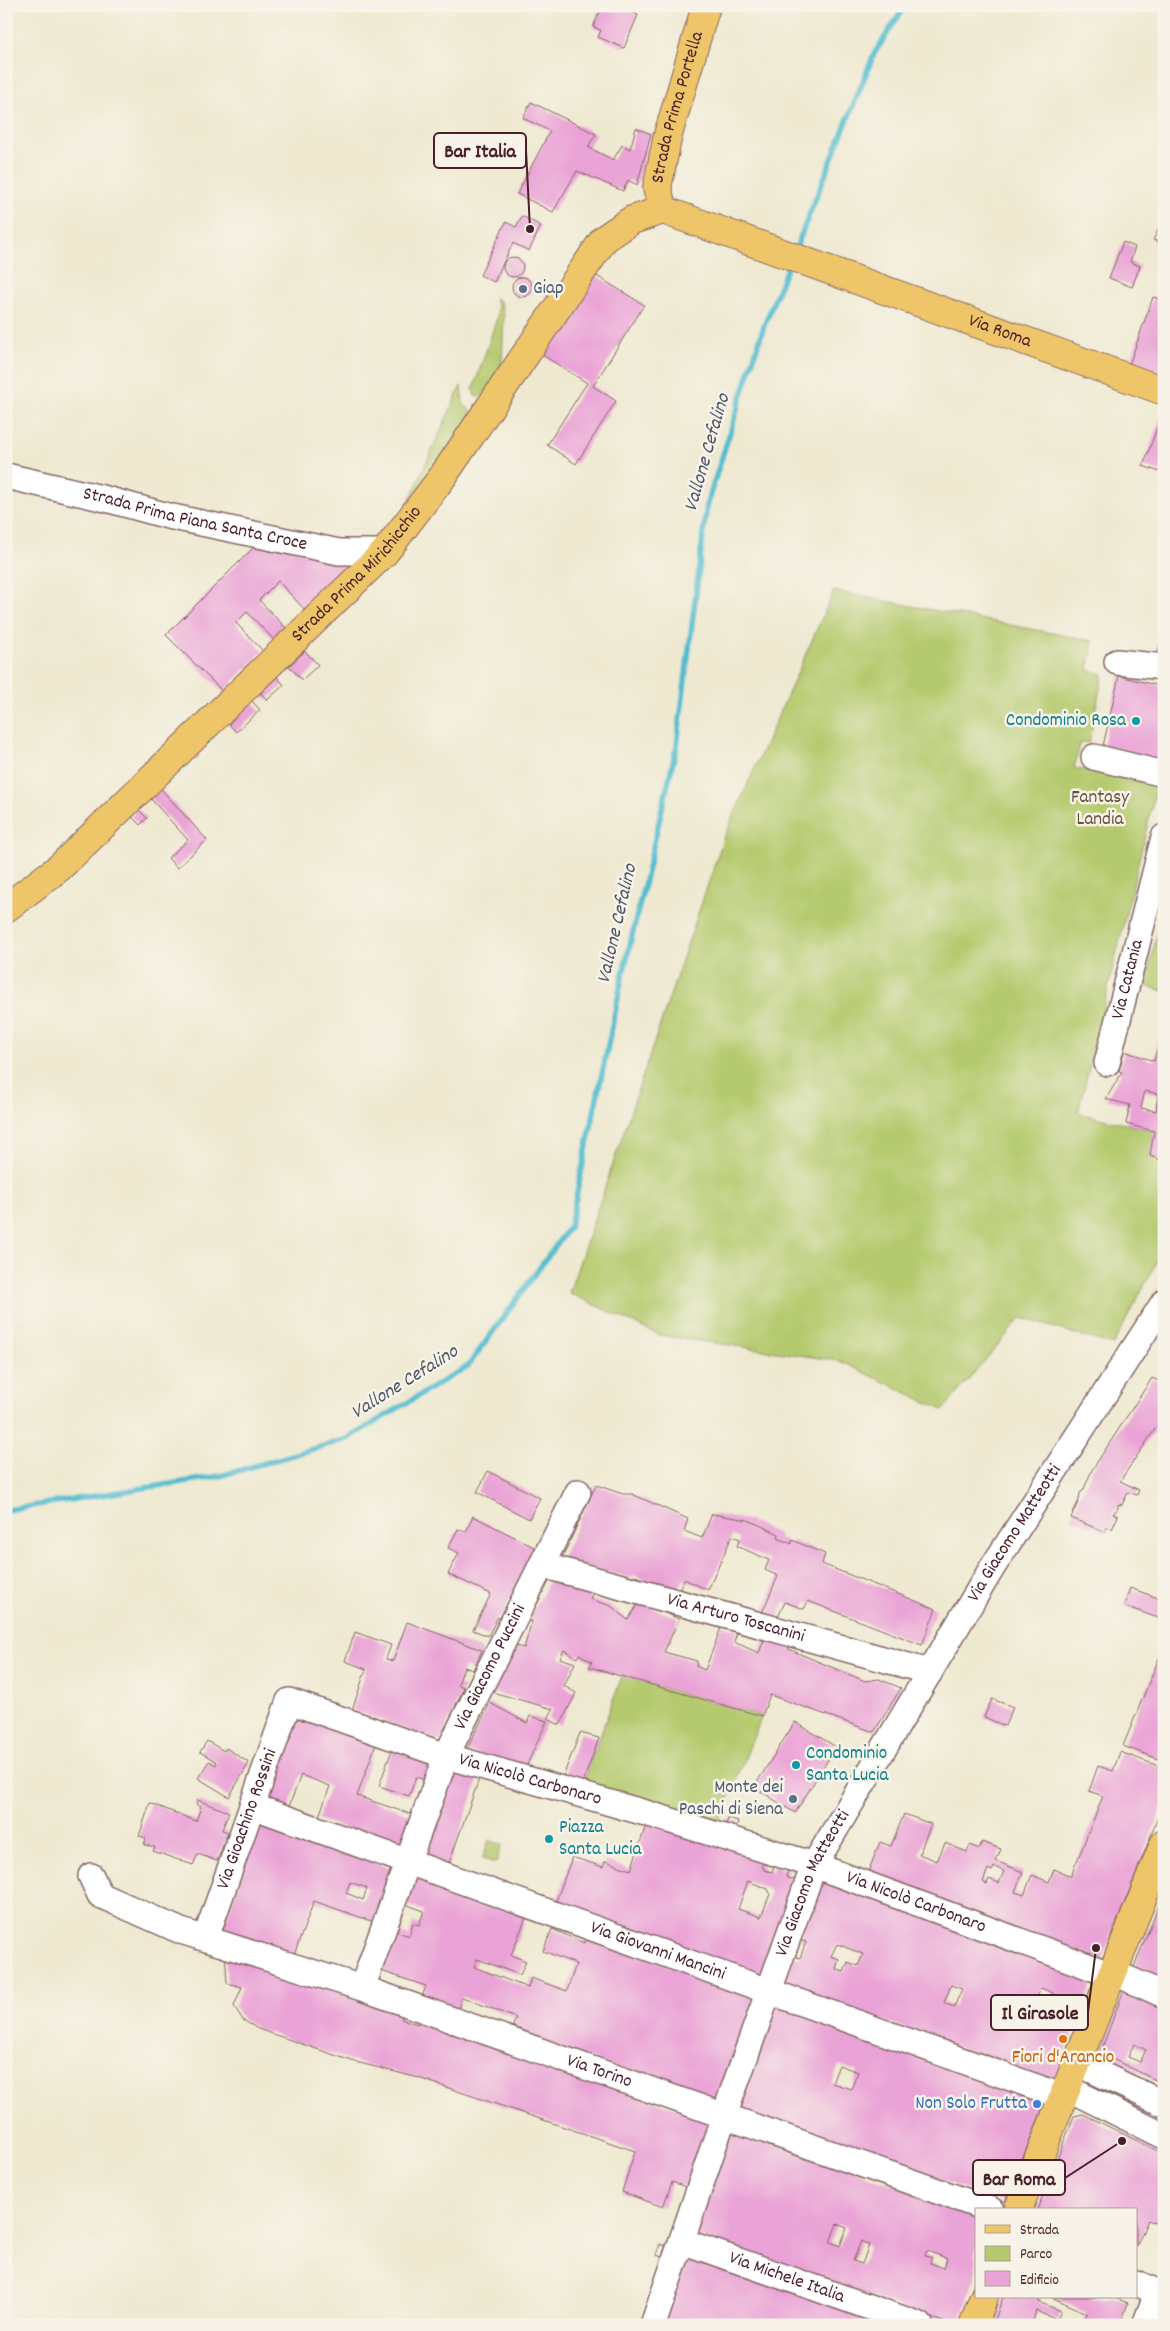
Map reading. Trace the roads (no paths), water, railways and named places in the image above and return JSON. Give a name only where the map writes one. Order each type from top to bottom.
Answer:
[{"type":"main road","name":"Strada Prima Portella","points":[[663,210],[657,188],[668,135],[706,6]]},
{"type":"main road","name":"Via Roma","points":[[663,210],[1164,391]]},
{"type":"main road","name":"Strada Prima Mirichicchio","points":[[6,908],[60,867],[385,552],[441,479],[604,239],[632,220],[663,210]]},
{"type":"main road","points":[[1019,2208],[1164,1844]]},
{"type":"main road","points":[[973,2325],[984,2298]]},
{"type":"street","name":"Strada Prima Piana Santa Croce","points":[[6,476],[106,499],[168,516],[330,550],[385,552]]},
{"type":"street","points":[[1117,662],[1164,667]]},
{"type":"street","points":[[1094,756],[1164,774]]},
{"type":"street","name":"Via Catania","points":[[1106,1063],[1164,838]]},
{"type":"street","name":"Via Giacomo Matteotti","points":[[653,2325],[724,2116],[814,1865],[992,1568],[1164,1302]]},
{"type":"street","name":"Via Giacomo Puccini","points":[[362,1988],[446,1756],[578,1492]]},
{"type":"street","name":"Via Arturo Toscanini","points":[[542,1564],[930,1672]]},
{"type":"street","name":"Via Nicolò Carbonaro","points":[[289,1701],[446,1756],[650,1814],[814,1865],[1112,1975],[1126,1978],[1164,1995]]},
{"type":"street","name":"Via Gioachino Rossini","points":[[206,1938],[289,1701]]},
{"type":"street","name":"Via Giovanni Mancini","points":[[252,1806],[768,1991],[1065,2092],[1164,2136]]},
{"type":"street","name":"Via Torino","points":[[91,1876],[100,1895],[181,1931],[362,1988],[985,2208]]},
{"type":"street","points":[[1077,2063],[1164,2104]]},
{"type":"street","name":"Via Michele Italia","points":[[682,2241],[920,2325]]},
{"type":"street","points":[[1145,2325],[1152,2290]]},
{"type":"waterway","name":"Vallone Cefalino","points":[[795,250],[874,54],[905,6]]},
{"type":"waterway","name":"Vallone Cefalino","points":[[6,1510],[220,1476],[347,1439],[468,1366],[570,1226],[623,974],[677,745],[707,504],[764,326],[789,263]]},
{"type":"place","name":"Bar Italia","points":[[530,229]]},
{"type":"place","name":"Giap","points":[[523,289]]},
{"type":"place","name":"Condominio Rosa","points":[[1136,721]]},
{"type":"place","name":"Condominio Santa Lucia","points":[[796,1765]]},
{"type":"place","name":"Monte dei Paschi di Siena","points":[[793,1799]]},
{"type":"place","name":"Piazza Santa Lucia","points":[[549,1839]]},
{"type":"place","name":"Il Girasole","points":[[1096,1948]]},
{"type":"place","name":"Fiori d'Arancio","points":[[1063,2039]]},
{"type":"place","name":"Non Solo Frutta","points":[[1037,2104]]},
{"type":"place","name":"Bar Roma","points":[[1122,2141]]},
{"type":"park label","name":"Fantasy Landia","points":[[1100,809]]}]
